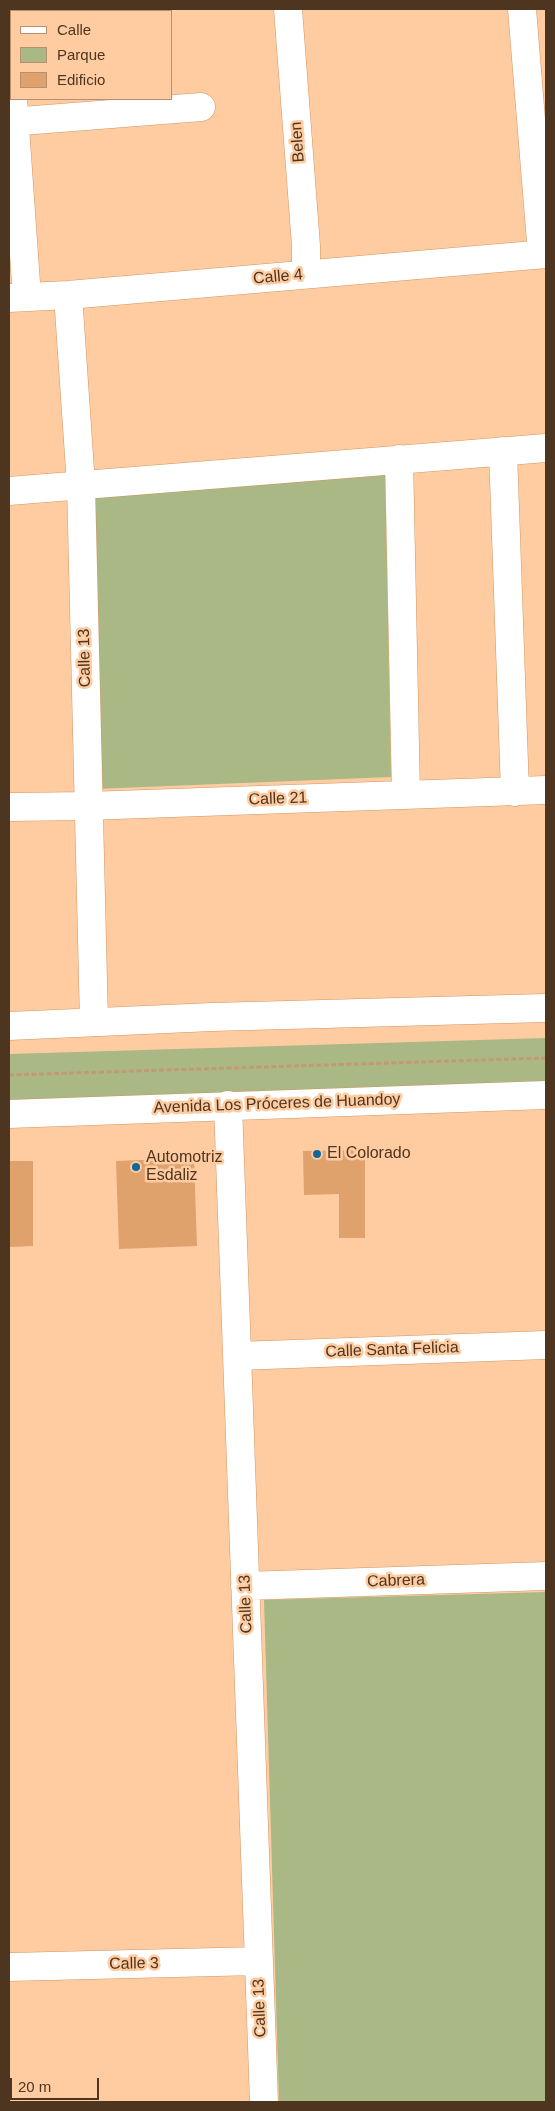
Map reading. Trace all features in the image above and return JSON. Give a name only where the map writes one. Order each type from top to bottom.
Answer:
[{"type":"street","name":"Belen","points":[[288,9],[306,246],[306,274]]},
{"type":"street","points":[[522,9],[544,254]]},
{"type":"street","points":[[9,44],[10,62]]},
{"type":"street","points":[[18,298],[12,114],[123,106],[201,107]]},
{"type":"street","name":"Calle 4","points":[[18,298],[544,254]]},
{"type":"street","name":"Calle 13","points":[[68,295],[81,485],[94,1022]]},
{"type":"street","points":[[9,490],[546,448]]},
{"type":"street","points":[[503,451],[515,792]]},
{"type":"street","points":[[399,459],[406,795]]},
{"type":"street","name":"Calle 21","points":[[9,807],[88,806],[546,790]]},
{"type":"street","points":[[9,1026],[546,1008]]},
{"type":"street","name":"Avenida Los Próceres de Huandoy","points":[[9,1114],[546,1095]]},
{"type":"street","name":"Calle 13","points":[[228,1105],[264,2102]]},
{"type":"street","name":"Calle Santa Felicia","points":[[237,1356],[546,1344]]},
{"type":"street","name":"Cabrera","points":[[245,1586],[546,1576]]},
{"type":"street","name":"Calle 3","points":[[9,1967],[258,1961]]},
{"type":"path","points":[[9,1075],[546,1058]]},
{"type":"green space","points":[[385,468],[391,777],[95,789],[89,494]]},
{"type":"green space","points":[[546,1038],[546,1086],[9,1103],[9,1054]]},
{"type":"green space","points":[[546,1592],[546,2102],[279,2102],[264,1600]]},
{"type":"building","points":[[365,1150],[365,1238],[339,1238],[339,1194],[304,1195],[303,1151]]},
{"type":"building","points":[[194,1158],[197,1246],[119,1249],[116,1161]]},
{"type":"building","points":[[9,1161],[33,1161],[33,1246],[9,1247]]},
{"type":"place","name":"El Colorado","points":[[317,1154]]},
{"type":"place","name":"Automotriz Esdaliz","points":[[136,1167]]}]
